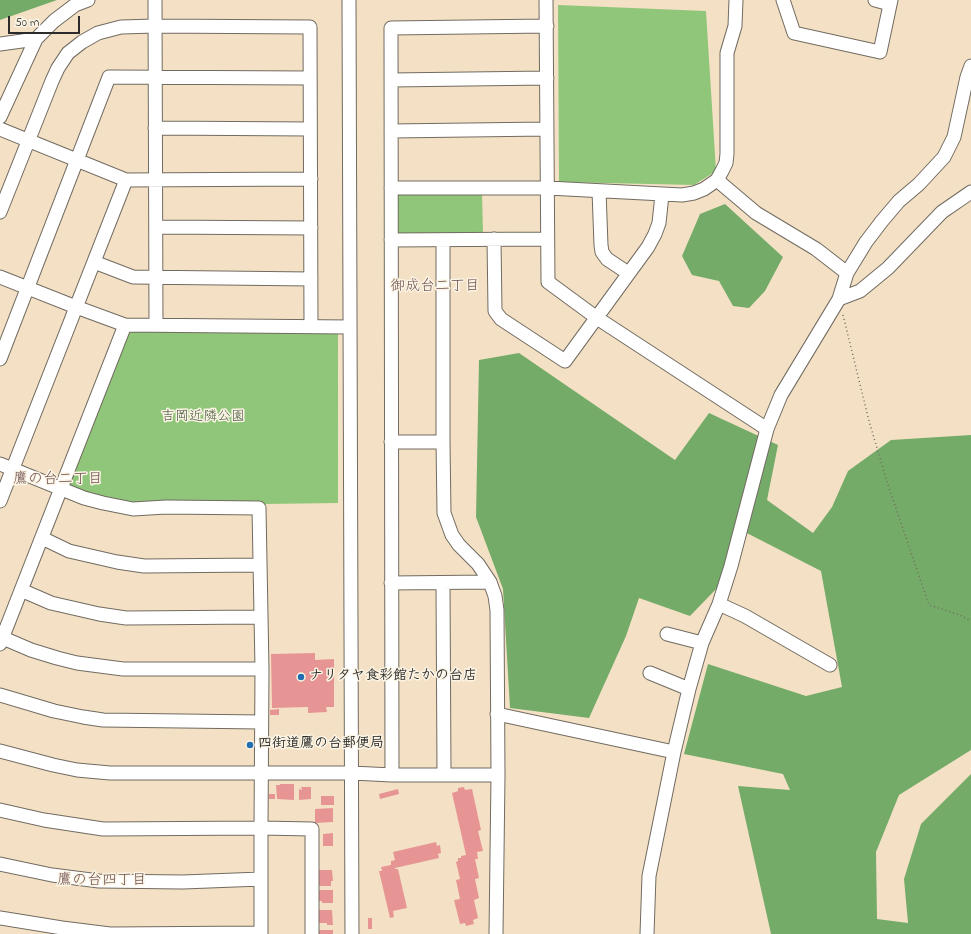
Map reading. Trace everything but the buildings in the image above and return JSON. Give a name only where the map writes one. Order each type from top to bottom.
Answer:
[{"type":"street","points":[[0,117],[36,39],[54,21],[75,5],[88,0]]},
{"type":"street","points":[[155,0],[156,325]]},
{"type":"street","points":[[349,0],[352,934]]},
{"type":"street","points":[[546,0],[548,282],[597,318],[767,429]]},
{"type":"street","points":[[391,188],[548,188],[662,195],[682,195],[694,193],[704,189],[717,180],[722,171],[727,154],[727,53],[735,26],[736,0]]},
{"type":"street","points":[[783,0],[794,33],[880,52],[890,2],[874,0]]},
{"type":"street","points":[[392,775],[391,28],[547,26]]},
{"type":"street","points":[[0,212],[58,68],[68,53],[82,42],[98,33],[121,27],[310,27],[311,326]]},
{"type":"street","points":[[0,44],[36,39]]},
{"type":"street","points":[[647,934],[649,876],[674,752],[702,643],[719,604],[731,566],[767,429],[781,395],[839,299],[847,273],[882,221],[899,201],[919,184],[944,157],[954,137],[967,77],[971,66]]},
{"type":"street","points":[[0,359],[109,77],[310,78]]},
{"type":"street","points":[[391,80],[547,78]]},
{"type":"street","points":[[0,128],[28,141],[126,180],[311,179]]},
{"type":"street","points":[[155,128],[310,129]]},
{"type":"street","points":[[391,131],[547,129]]},
{"type":"street","points":[[0,501],[126,180]]},
{"type":"street","points":[[717,180],[756,213],[816,249],[847,273]]},
{"type":"street","points":[[600,191],[600,245],[602,252],[606,259],[628,273]]},
{"type":"street","points":[[839,299],[860,291],[888,268],[942,212],[971,192]]},
{"type":"street","points":[[494,239],[495,311],[501,319],[565,362],[648,247],[659,223],[662,195]]},
{"type":"street","points":[[156,228],[311,228]]},
{"type":"street","points":[[391,240],[547,239]]},
{"type":"street","points":[[443,240],[444,513],[452,536],[478,564],[490,582],[495,596],[497,610],[498,775],[496,934]]},
{"type":"street","points":[[94,262],[133,277],[311,279]]},
{"type":"street","points":[[0,277],[125,325],[350,327]]},
{"type":"street","points":[[125,325],[1,641],[77,663],[117,669],[262,668]]},
{"type":"street","points":[[391,442],[443,442]]},
{"type":"street","points":[[0,464],[84,498],[132,509],[166,507],[259,508],[262,668],[260,828],[261,934],[110,934],[0,918]]},
{"type":"street","points":[[42,538],[69,551],[117,562],[144,566],[260,565]]},
{"type":"street","points":[[391,583],[490,582]]},
{"type":"street","points":[[444,583],[444,774]]},
{"type":"street","points":[[21,590],[51,603],[99,614],[126,618],[261,617]]},
{"type":"street","points":[[719,604],[745,616],[830,665]]},
{"type":"street","points":[[667,634],[702,643]]},
{"type":"street","points":[[650,673],[689,689]]},
{"type":"street","points":[[0,694],[54,711],[103,720],[261,722]]},
{"type":"street","points":[[497,714],[674,752]]},
{"type":"street","points":[[0,751],[28,760],[59,767],[110,773],[352,773],[392,775],[498,775]]},
{"type":"street","points":[[0,810],[44,820],[103,829],[312,829],[312,934]]},
{"type":"street","points":[[0,864],[52,875],[99,881],[176,882],[261,879]]},
{"type":"path","points":[[839,299],[869,421],[892,496],[929,606],[960,615],[971,621]]},
{"type":"green space","points":[[0,0],[57,0],[0,20]]},
{"type":"green space","points":[[558,5],[706,11],[716,171],[694,185],[559,182]]},
{"type":"green space","points":[[482,192],[483,234],[401,236],[396,229],[395,197],[399,193]]},
{"type":"green space","points":[[725,204],[783,257],[765,291],[749,308],[733,306],[719,281],[692,275],[682,256],[700,214]]},
{"type":"green space","name":"吉岡近隣公園","points":[[133,331],[338,331],[338,503],[133,503],[88,495],[68,485],[125,335]]},
{"type":"green space","points":[[519,353],[675,460],[709,413],[778,445],[767,500],[813,533],[832,507],[848,471],[891,440],[971,435],[971,750],[899,795],[876,852],[877,919],[908,923],[904,879],[921,824],[971,774],[971,934],[771,934],[738,786],[790,790],[783,774],[684,754],[708,664],[806,696],[842,687],[821,571],[735,527],[720,585],[690,616],[639,598],[626,636],[589,718],[510,708],[503,589],[476,517],[479,360]]},
{"type":"place","name":"ナリタヤ食彩館たかの台店","points":[[301,677]]},
{"type":"place","name":"四街道鷹の台郵便局","points":[[250,745]]},
{"type":"district","name":"御成台二丁目","points":[[435,288]]},
{"type":"district","name":"鷹の台二丁目","points":[[58,481]]},
{"type":"district","name":"鷹の台四丁目","points":[[102,882]]}]
